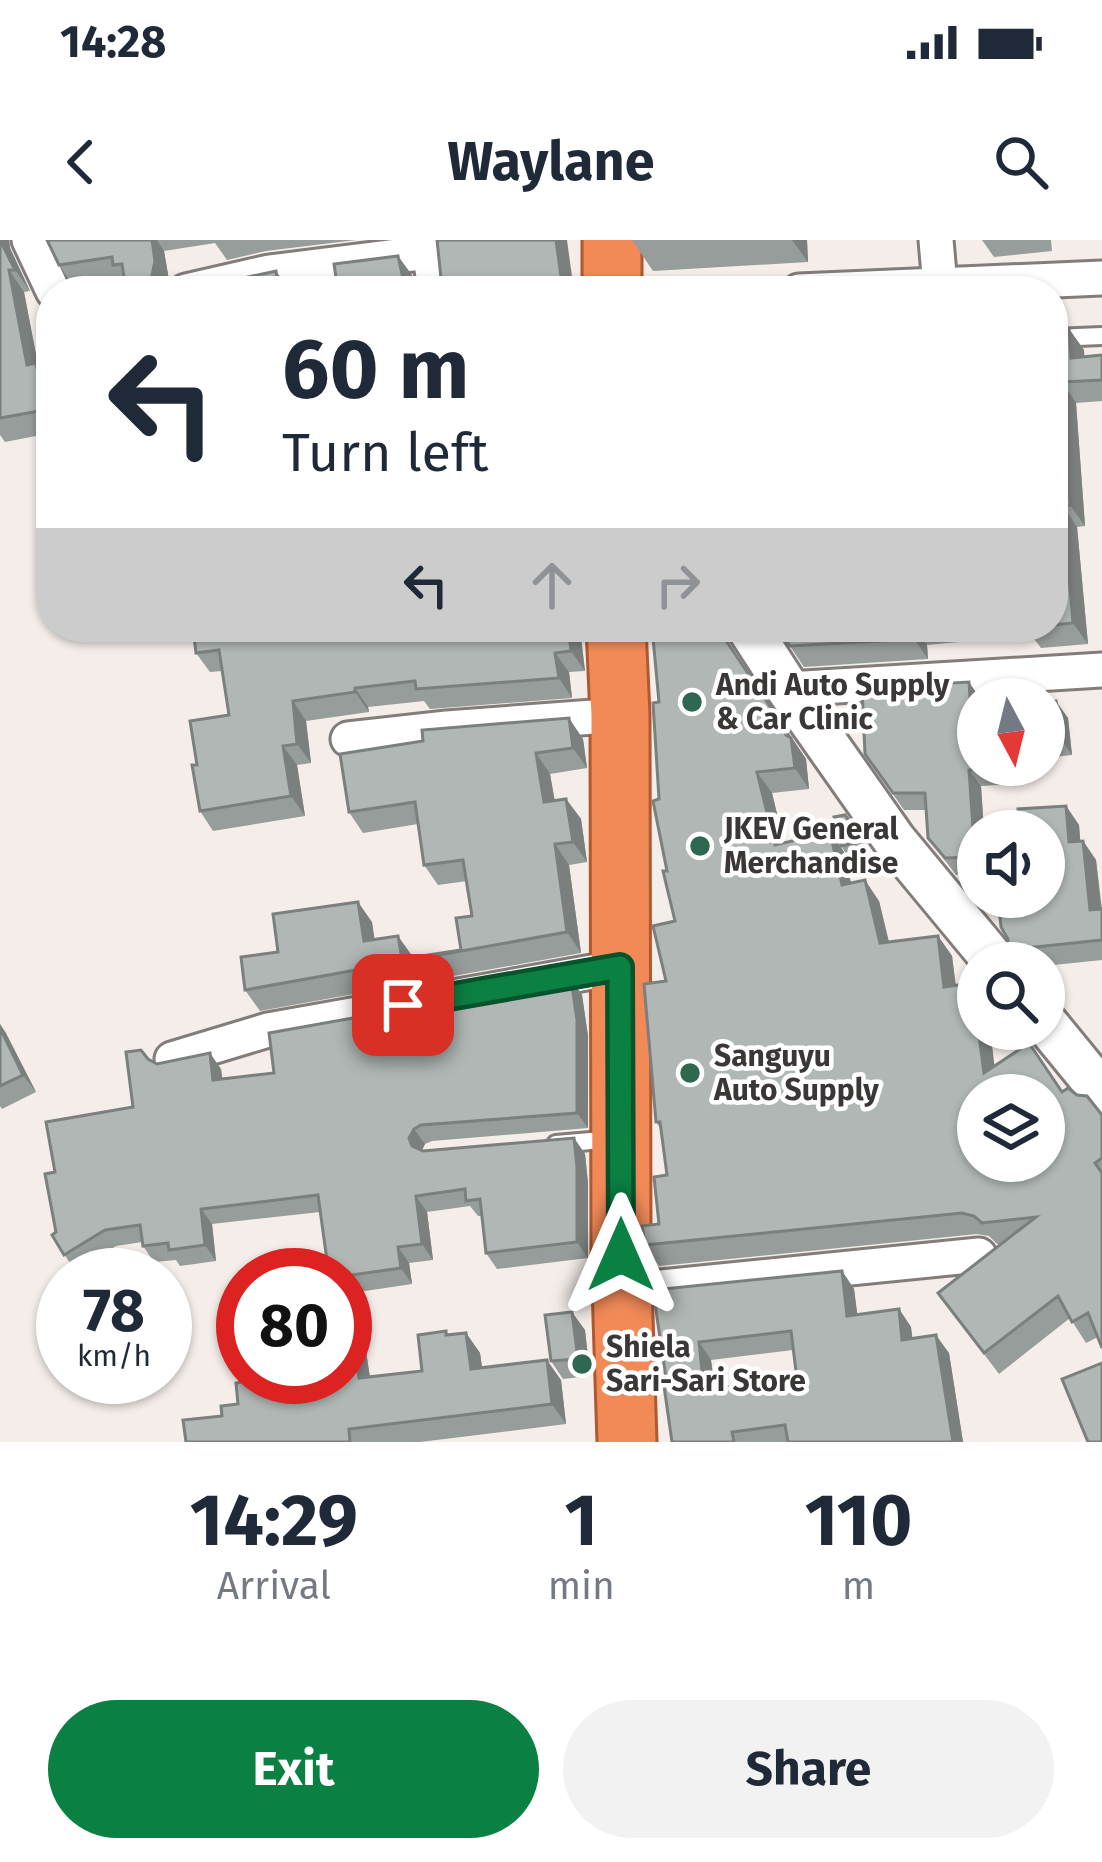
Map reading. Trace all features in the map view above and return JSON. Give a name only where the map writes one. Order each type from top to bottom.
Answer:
[{"type":"highway","points":[[612,240],[612,276]]},
{"type":"highway","points":[[617,642],[621,1291],[627,1442]]},
{"type":"street","points":[[29,240],[46,276]]},
{"type":"street","points":[[936,240],[939,276]]},
{"type":"street","points":[[251,276],[429,246],[433,276]]},
{"type":"street","points":[[1068,280],[1102,278]]},
{"type":"street","points":[[758,642],[896,841],[979,942]]},
{"type":"street","points":[[788,689],[1102,670]]},
{"type":"street","points":[[348,739],[620,715]]},
{"type":"street","points":[[172,1059],[268,1030],[620,967]]},
{"type":"street","points":[[1065,1047],[1102,1092]]},
{"type":"street","points":[[621,1291],[980,1255]]},
{"type":"lane","points":[[1068,337],[1102,336]]},
{"type":"lane","points":[[527,1146],[621,1138]]},
{"type":"building","points":[[0,240],[15,270],[9,270],[27,365],[36,363],[36,412],[0,418]]},
{"type":"building","points":[[47,240],[152,240],[152,276],[124,276],[122,264],[113,265],[112,257],[59,265]]},
{"type":"building","points":[[437,240],[556,240],[561,276],[441,276]]},
{"type":"building","points":[[398,256],[402,276],[336,276],[334,264]]},
{"type":"building","points":[[1068,329],[1071,358],[1102,355],[1102,380],[1068,382]]},
{"type":"building","points":[[1068,564],[1073,623],[1068,624]]},
{"type":"building","points":[[195,642],[570,642],[571,651],[555,653],[559,678],[416,689],[415,681],[293,701],[297,744],[283,746],[291,796],[200,811],[190,721],[229,715],[219,650],[196,653]]},
{"type":"building","points":[[653,642],[727,642],[791,738],[795,768],[757,772],[775,845],[830,832],[842,885],[865,880],[880,943],[938,936],[944,987],[957,985],[957,1050],[981,1050],[984,1073],[1018,1050],[1034,1050],[1050,1074],[957,1074],[957,1182],[1065,1182],[1065,1090],[1087,1096],[1102,1115],[1102,1158],[1095,1163],[1102,1173],[1102,1348],[1088,1313],[1072,1322],[1058,1296],[984,1353],[938,1293],[1036,1217],[982,1223],[962,1213],[645,1245],[642,1226],[659,1224],[654,1177],[667,1175],[660,1122],[656,1122],[644,984],[666,981],[653,926],[675,921],[653,801],[659,799]]},
{"type":"building","points":[[787,642],[861,642],[790,646]]},
{"type":"building","points":[[957,683],[957,786],[970,786],[972,810],[957,810],[957,858],[945,858],[928,838],[925,793],[893,793],[865,754],[862,688]]},
{"type":"building","points":[[569,718],[573,748],[536,753],[544,802],[566,799],[573,842],[555,844],[567,932],[245,990],[241,957],[278,952],[273,914],[358,902],[364,941],[398,936],[402,959],[461,950],[456,918],[472,916],[463,860],[424,865],[415,802],[349,812],[340,754],[423,741],[422,730]]},
{"type":"building","points":[[1066,806],[1069,842],[1083,841],[1090,910],[1102,909],[1102,940],[1008,942],[1000,918],[1065,918],[1065,810],[1018,809]]},
{"type":"building","points":[[845,815],[864,841],[841,846],[834,817]]},
{"type":"building","points":[[571,979],[577,1020],[577,1113],[421,1125],[409,1138],[412,1146],[423,1151],[574,1138],[577,1242],[486,1253],[480,1199],[466,1201],[465,1189],[416,1196],[422,1244],[398,1247],[401,1268],[372,1272],[372,1248],[325,1248],[318,1195],[201,1209],[205,1245],[143,1246],[140,1225],[105,1230],[75,1248],[60,1248],[52,1235],[56,1232],[45,1174],[55,1172],[46,1122],[133,1107],[126,1052],[141,1050],[157,1064],[210,1053],[213,1080],[274,1073],[269,1033]]},
{"type":"building","points":[[0,1028],[23,1075],[0,1086]]},
{"type":"building","points":[[842,1271],[847,1316],[899,1309],[902,1340],[936,1335],[953,1442],[788,1442],[785,1425],[732,1432],[734,1442],[672,1442],[653,1290]],"holes":[[[791,1331],[797,1379],[704,1390],[699,1342]]]},
{"type":"building","points":[[572,1312],[578,1359],[551,1361],[545,1315]]},
{"type":"building","points":[[446,1331],[446,1335],[466,1333],[471,1369],[547,1360],[552,1404],[349,1429],[350,1442],[186,1442],[183,1420],[222,1416],[221,1406],[372,1404],[372,1377],[422,1371],[418,1335]]},
{"type":"building","points":[[1102,1363],[1102,1442],[1088,1442],[1062,1379]]},
{"type":"place","name":"Andi Auto Supply & Car Clinic","points":[[692,702]]},
{"type":"place","name":"JKEV General Merchandise","points":[[700,846]]},
{"type":"place","name":"Sanguyu Auto Supply","points":[[690,1073]]},
{"type":"place","name":"Shiela Sari-Sari Store","points":[[582,1364]]},
{"type":"route","points":[[403,1005],[620,967],[621,1255]]}]
